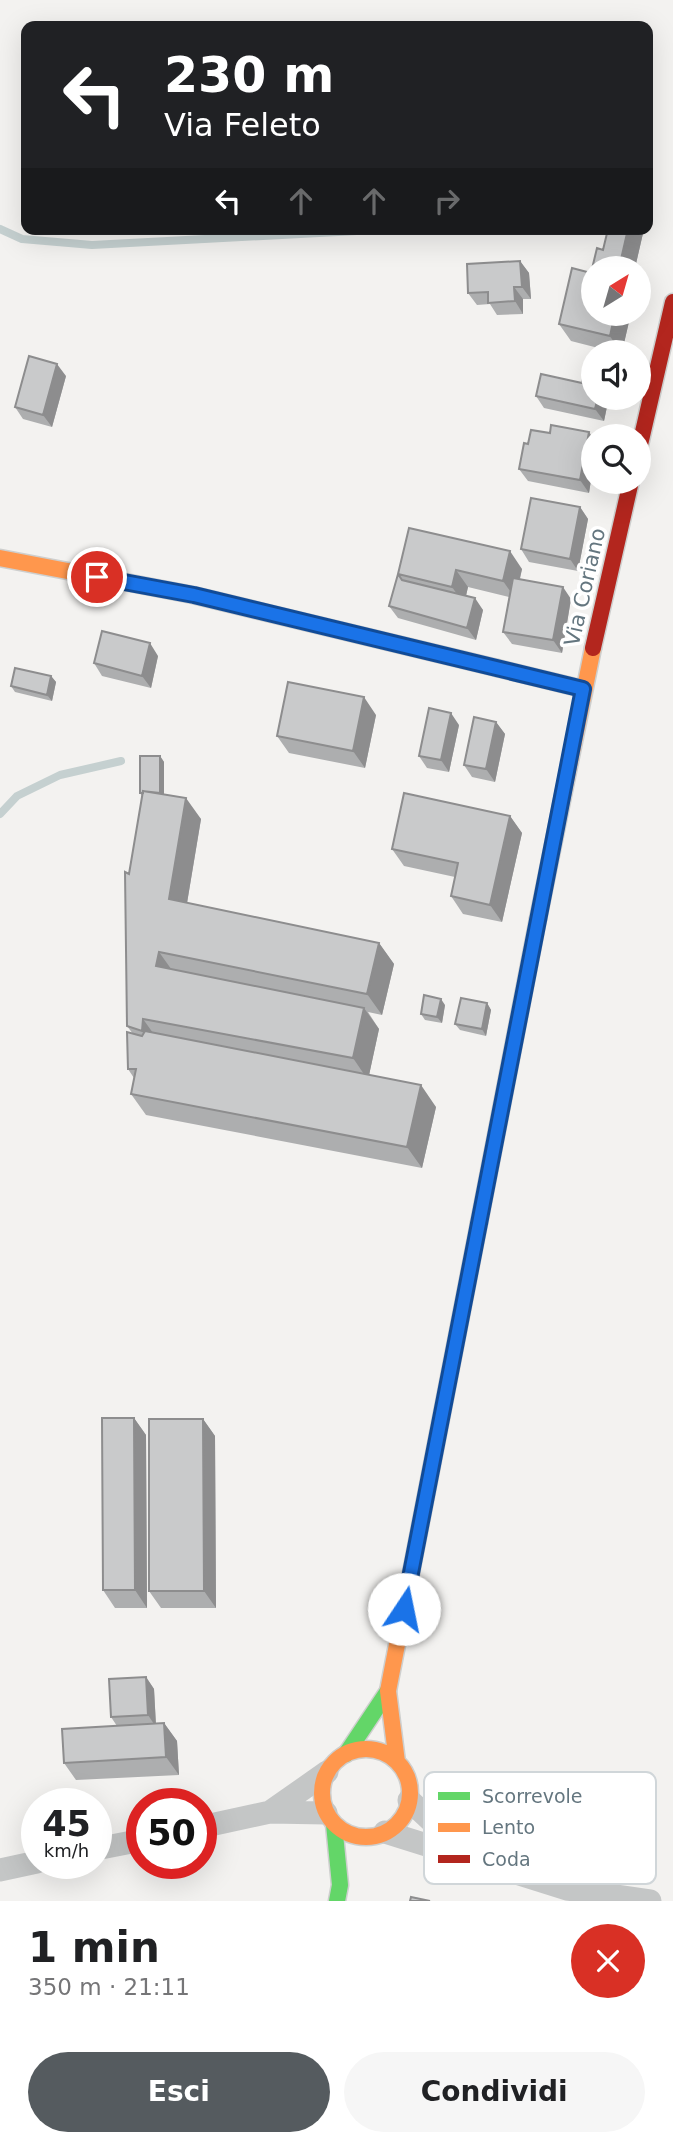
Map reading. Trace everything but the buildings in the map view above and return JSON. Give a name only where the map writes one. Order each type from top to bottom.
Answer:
[{"type":"main road","points":[[645,424],[673,302]]},
{"type":"main road","name":"Via Coriano","points":[[397,1762],[388,1691],[583,689],[628,494]]},
{"type":"main road","points":[[0,558],[194,595],[583,689]]},
{"type":"main road","name":"Via Coriano","points":[[346,1754],[388,1691]]},
{"type":"main road","points":[[359,1749],[373,1749],[397,1762],[405,1773],[409,1800],[405,1814],[397,1825],[379,1835],[356,1861],[339,1893],[330,1818],[322,1800],[322,1786],[327,1772],[346,1754],[359,1749]]},
{"type":"main road","points":[[330,1818],[345,1832],[359,1836],[379,1835]]},
{"type":"street","points":[[271,1812],[327,1772]]},
{"type":"street","points":[[409,1800],[424,1814]]},
{"type":"street","points":[[217,1824],[271,1812],[330,1818]]},
{"type":"street","points":[[379,1835],[424,1847]]},
{"type":"street","points":[[0,1870],[21,1865]]},
{"type":"street","points":[[550,1884],[567,1889],[650,1901]]},
{"type":"waterway","points":[[0,229],[22,239],[92,245],[281,235]]},
{"type":"waterway","points":[[0,814],[17,796],[60,775],[121,761]]},
{"type":"traffic: fast","points":[[497,668],[583,689]]},
{"type":"traffic: fast","points":[[346,1754],[388,1691]]},
{"type":"traffic: fast","points":[[334,1824],[340,1885],[337,1901]]},
{"type":"traffic: slow","points":[[0,558],[193,595],[497,668]]},
{"type":"traffic: slow","points":[[538,919],[593,648]]},
{"type":"traffic: slow","points":[[397,1762],[388,1691],[479,1223]]},
{"type":"traffic: slow","points":[[366,1749],[383,1753],[397,1762],[406,1776],[410,1793],[406,1810],[397,1824],[383,1833],[366,1837],[349,1833],[335,1824],[326,1810],[322,1793],[326,1776],[335,1762],[349,1753],[366,1749]]},
{"type":"traffic: jam","points":[[645,424],[673,302]]},
{"type":"traffic: jam","points":[[593,648],[628,494]]},
{"type":"traffic: jam","points":[[479,1223],[538,919]]},
{"type":"route","points":[[97,577],[194,595],[583,689],[404,1609]]}]
